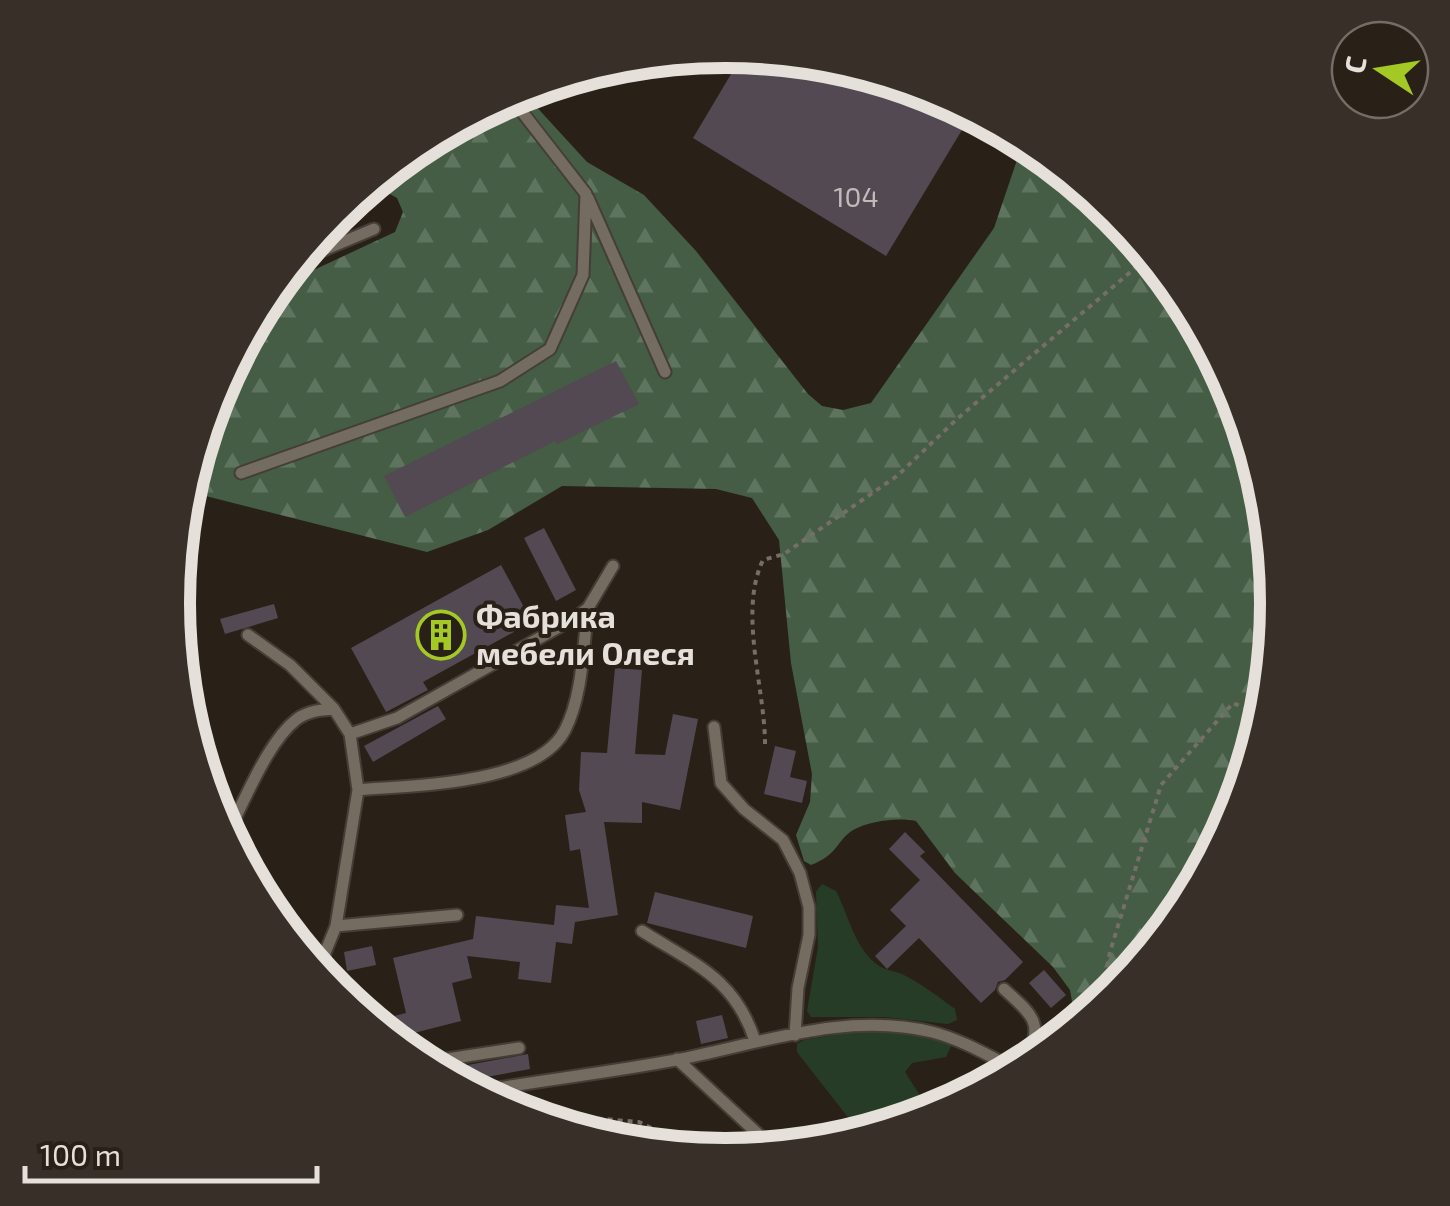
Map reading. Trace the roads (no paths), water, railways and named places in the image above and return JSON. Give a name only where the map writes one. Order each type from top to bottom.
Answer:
[{"type":"lane","points":[[519,109],[586,194],[664,372]]},
{"type":"lane","points":[[242,472],[500,381],[550,348],[583,275],[586,194]]},
{"type":"lane","points":[[321,251],[374,229]]},
{"type":"lane","points":[[358,790],[452,781],[517,768],[552,748],[566,728],[578,686],[588,608],[614,566]]},
{"type":"lane","points":[[350,734],[397,718],[588,608]]},
{"type":"lane","points":[[248,635],[290,665],[334,709],[350,734],[358,790],[336,926],[323,957]]},
{"type":"lane","points":[[235,819],[272,750],[295,720],[315,710],[334,709]]},
{"type":"lane","points":[[714,728],[721,782],[744,809],[783,840],[800,873],[809,907],[809,935],[798,988],[796,1035]]},
{"type":"lane","points":[[336,926],[457,914]]},
{"type":"lane","points":[[642,931],[724,984],[747,1015],[755,1041]]},
{"type":"lane","points":[[1004,989],[1032,1016],[1035,1039]]},
{"type":"lane","points":[[498,1088],[676,1059],[842,1026],[900,1026],[961,1041],[1001,1062]]},
{"type":"lane","points":[[445,1059],[519,1048]]},
{"type":"lane","points":[[676,1059],[761,1137]]},
{"type":"place","name":"Фабрика мебели Олеся","points":[[441,635]]}]
